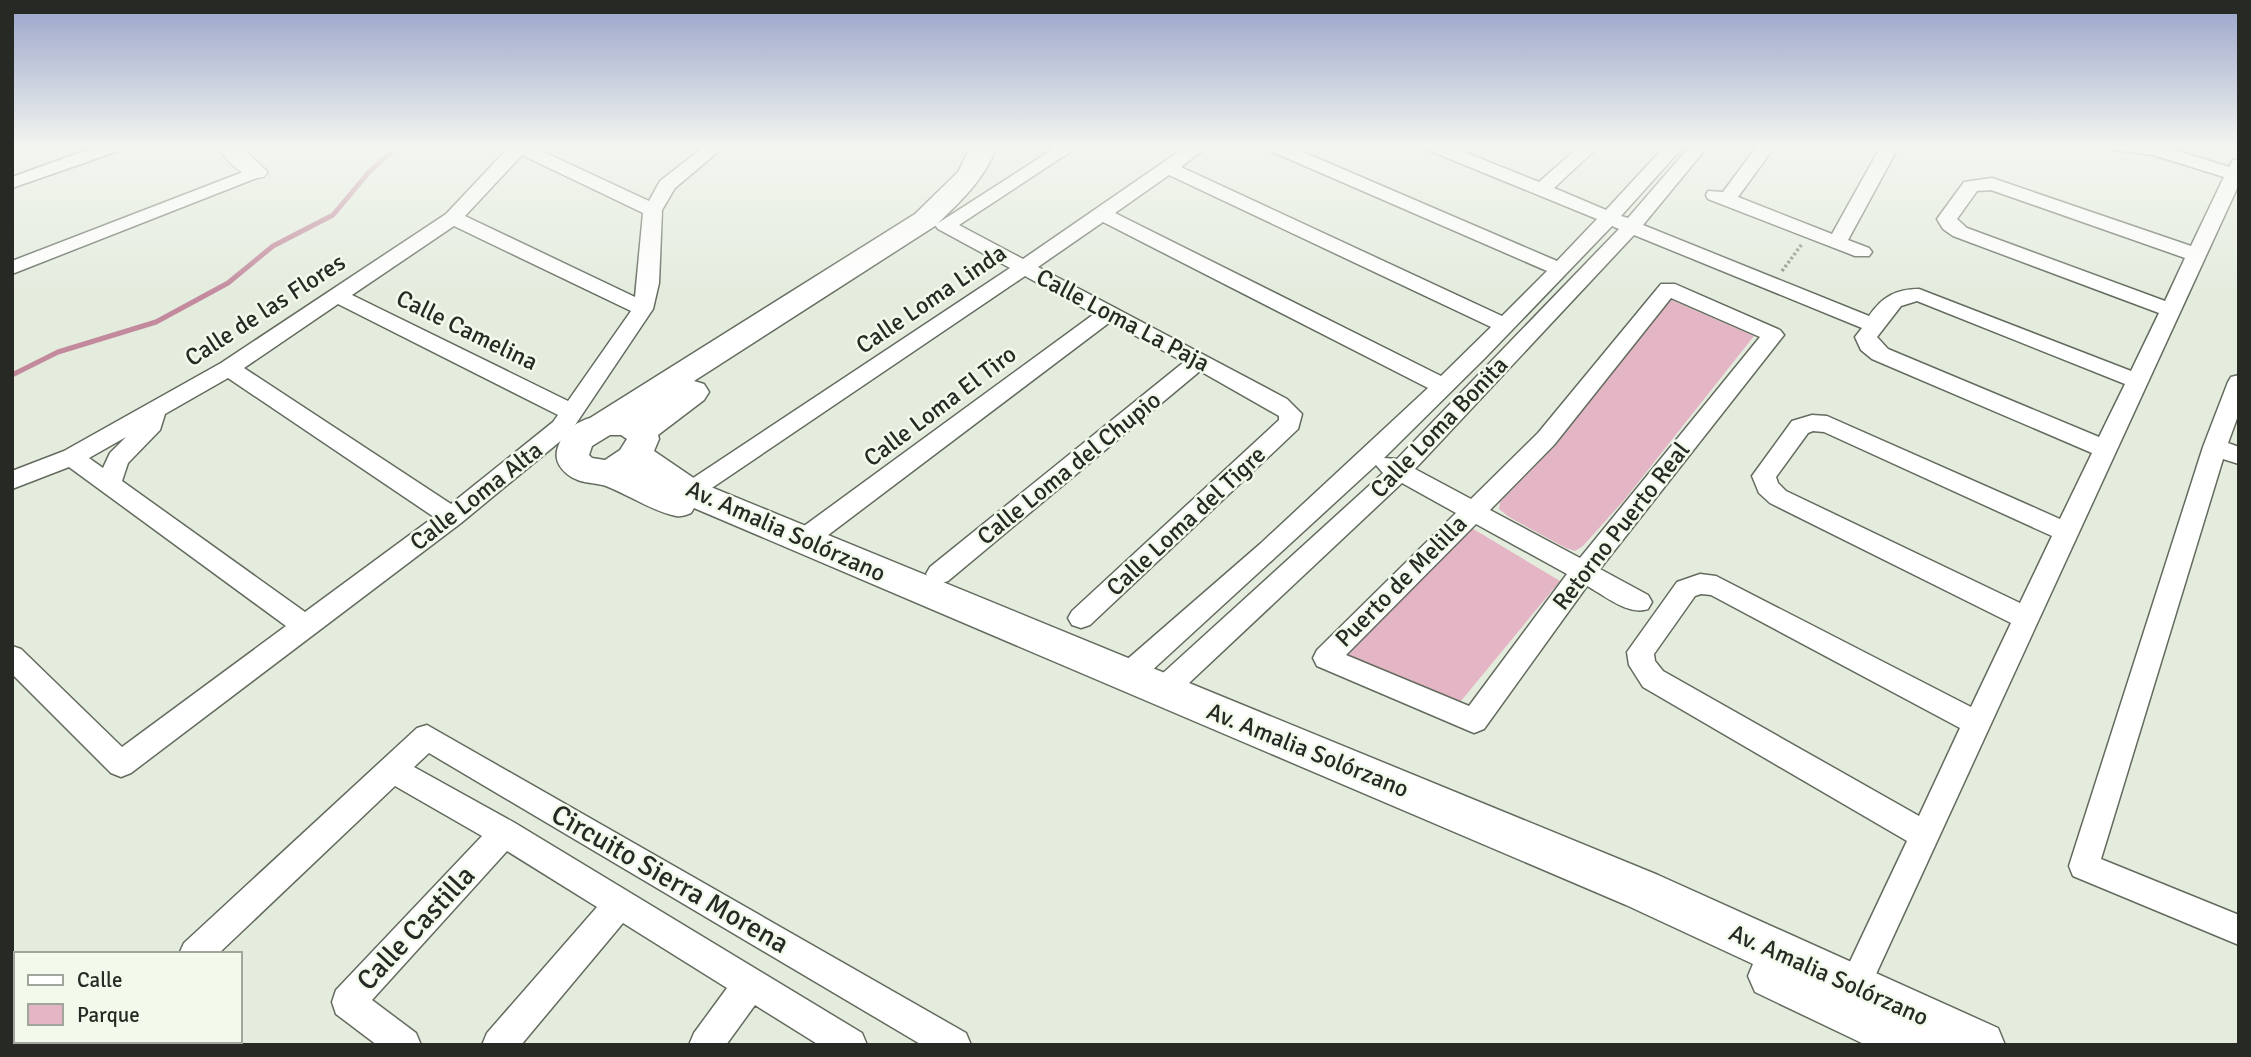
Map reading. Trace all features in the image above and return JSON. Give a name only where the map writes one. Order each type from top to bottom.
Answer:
[{"type":"main road","points":[[952,195],[925,220],[602,425],[582,435],[575,443],[572,458],[582,470],[628,453],[735,360],[945,225],[975,195]]},
{"type":"main road","points":[[602,425],[624,424],[628,453]]},
{"type":"main road","name":"Av. Amalia Solórzano","points":[[628,453],[689,492],[1642,890],[1981,1045]]},
{"type":"main road","name":"Av. Amalia Solórzano","points":[[628,453],[879,592],[970,626],[1188,723],[1583,887],[1919,1045]]},
{"type":"street","points":[[12,268],[197,195]]},
{"type":"street","name":"Calle de las Flores","points":[[12,480],[72,457],[229,368],[453,218],[474,195]]},
{"type":"street","points":[[622,195],[653,210],[661,195]]},
{"type":"street","points":[[945,225],[992,195]]},
{"type":"street","name":"Calle Loma Linda","points":[[689,492],[1026,267],[1126,195]]},
{"type":"street","points":[[1227,195],[1504,325]]},
{"type":"street","points":[[1388,195],[1559,269]]},
{"type":"street","points":[[1554,195],[1862,321]]},
{"type":"street","name":"Calle Loma Bonita","points":[[1144,684],[1631,195]]},
{"type":"street","name":"Calle Loma Bonita","points":[[1144,684],[1400,471],[1631,227],[1658,195]]},
{"type":"street","points":[[1723,195],[1721,198],[1862,252]]},
{"type":"street","points":[[1837,243],[1863,195]]},
{"type":"street","points":[[1964,195],[1947,219],[1950,225],[1960,232],[2170,310]]},
{"type":"street","points":[[2025,195],[2196,255]]},
{"type":"street","points":[[1854,987],[2225,195]]},
{"type":"street","name":"Calle Loma Alta","points":[[12,657],[121,764],[452,517],[561,428],[643,309],[649,284],[653,210]]},
{"type":"street","points":[[1101,213],[1442,386]]},
{"type":"street","points":[[453,218],[643,309]]},
{"type":"street","name":"Calle Loma La Paja","points":[[945,225],[1279,404],[1291,414],[1290,423]]},
{"type":"street","name":"Retorno Puerto Real","points":[[1472,510],[1546,439],[1668,289],[1773,335],[1583,572],[1474,721]]},
{"type":"street","points":[[2105,449],[1880,354],[1869,345],[1866,337],[1896,297],[1906,294],[1919,295],[2137,381]]},
{"type":"street","name":"Calle Camelina","points":[[338,296],[572,412]]},
{"type":"street","name":"Calle Loma El Tiro","points":[[802,541],[1109,313]]},
{"type":"street","name":"Calle Loma del Chupio","points":[[939,574],[1199,361]]},
{"type":"street","points":[[229,368],[452,517]]},
{"type":"street","points":[[2239,382],[2227,451],[2084,866],[2239,929]]},
{"type":"street","points":[[109,484],[118,459],[152,424],[160,407]]},
{"type":"street","points":[[2026,618],[1777,497],[1767,486],[1764,476],[1800,427],[1812,422],[1827,424],[2066,532]]},
{"type":"street","name":"Calle Loma del Tigre","points":[[1082,618],[1290,423]]},
{"type":"street","points":[[1372,456],[1639,602]]},
{"type":"street","points":[[72,457],[304,626]]},
{"type":"street","name":"Puerto de Melilla","points":[[1472,510],[1326,658],[1474,721]]},
{"type":"street","points":[[1924,835],[1653,678],[1642,665],[1640,652],[1686,589],[1700,584],[1716,586],[1976,723]]},
{"type":"street","name":"Circuito Sierra Morena","points":[[197,952],[427,737],[954,1045]]},
{"type":"street","name":"Circuito Sierra Morena","points":[[393,770],[504,833],[850,1045]]},
{"type":"street","name":"Calle Castilla","points":[[404,1045],[348,1002],[504,833]]},
{"type":"street","points":[[499,1045],[620,904]]},
{"type":"street","points":[[706,1045],[750,984]]},
{"type":"green space","points":[[1667,298],[1754,336],[1625,499],[1583,546],[1575,551],[1566,548],[1509,517],[1499,509],[1500,502],[1556,445]]},
{"type":"green space","points":[[1470,527],[1560,581],[1456,707],[1343,658]]},
{"type":"waterway","points":[[12,375],[58,352],[156,322],[228,283],[273,246],[333,215],[349,195]]}]
